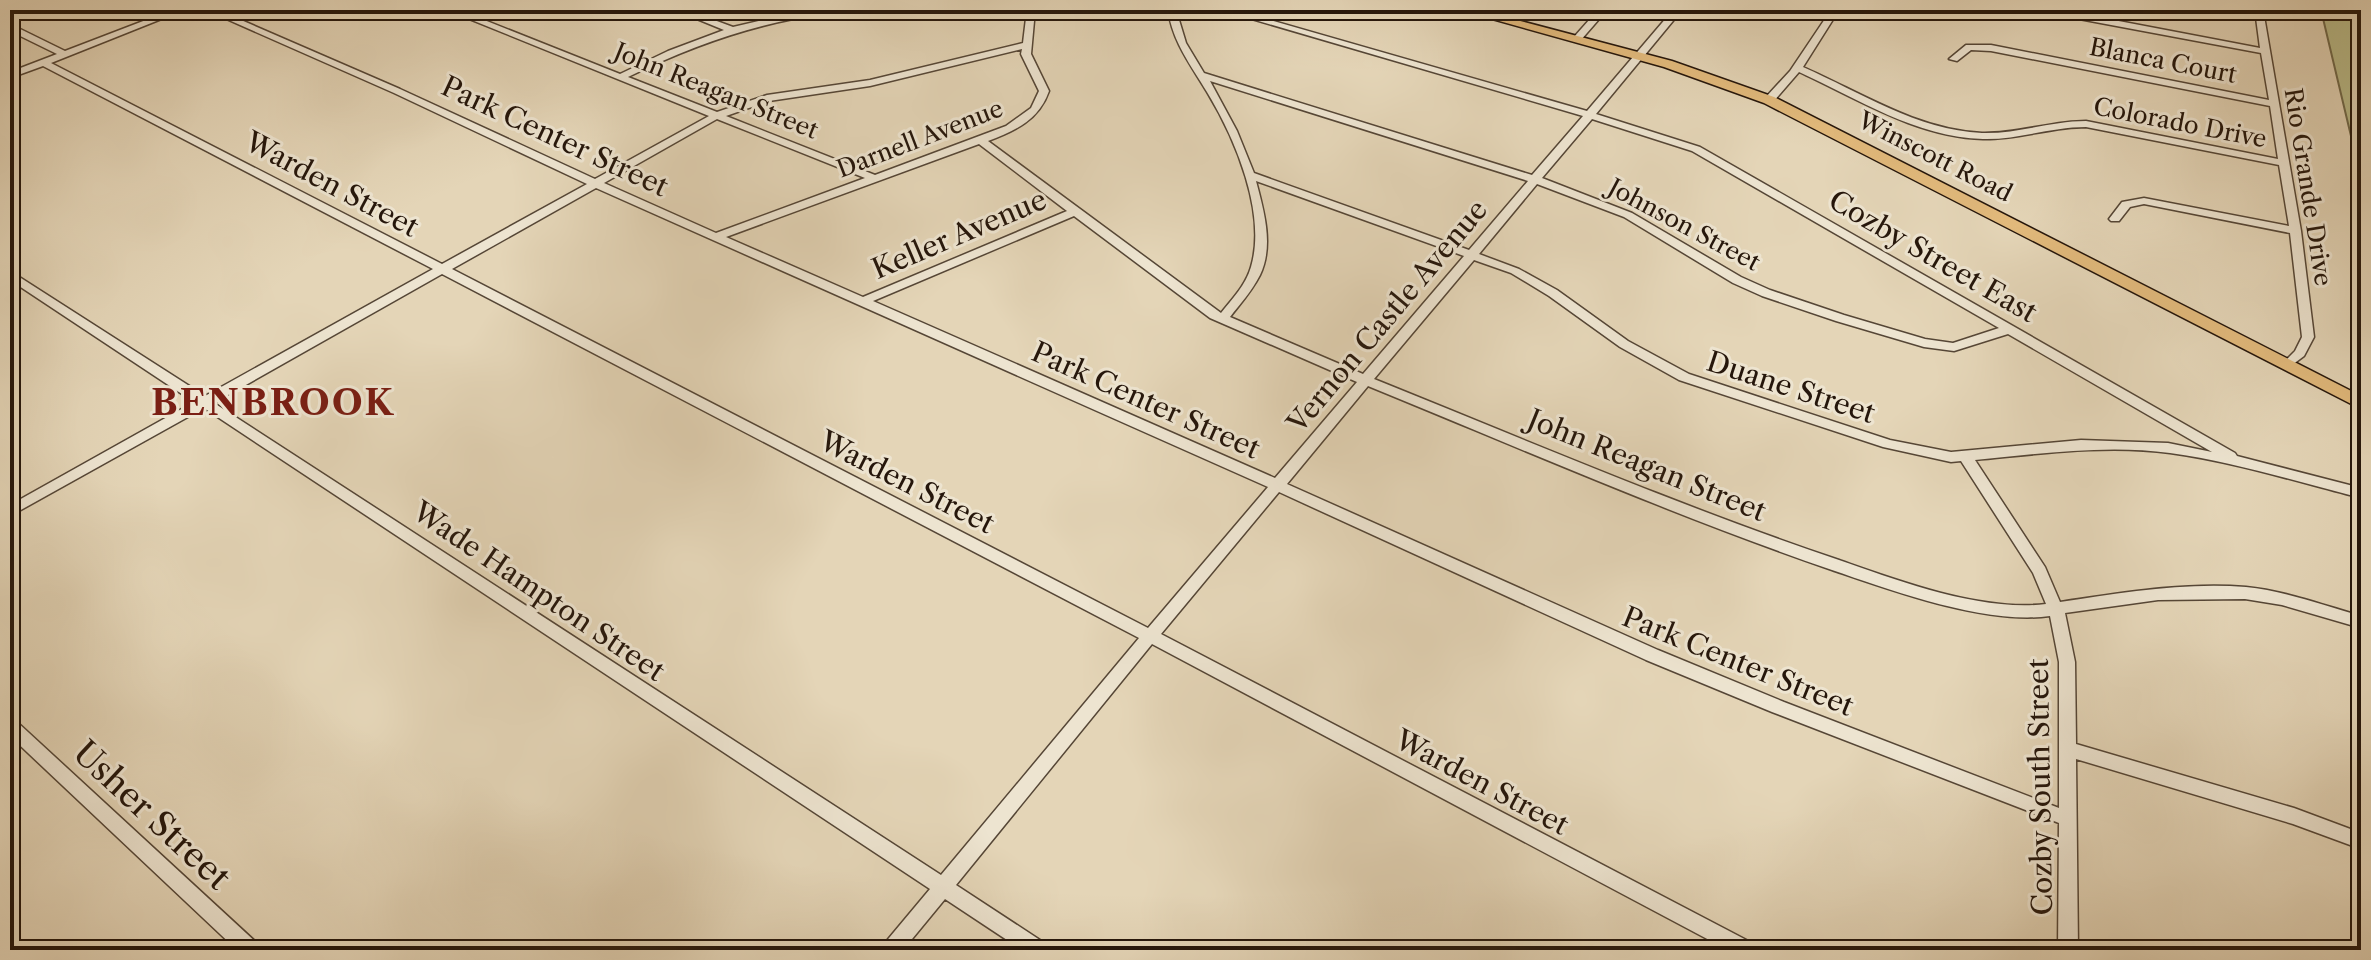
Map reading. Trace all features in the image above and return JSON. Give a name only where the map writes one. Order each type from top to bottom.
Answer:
[{"type":"main road","name":"Winscott Road","points":[[1472,11],[1639,56],[1731,84],[1769,100],[2361,403]]},
{"type":"street","points":[[10,75],[180,10]]},
{"type":"street","name":"Park Center Street","points":[[210,10],[397,91],[860,302],[1144,425],[1652,655],[2068,819]]},
{"type":"street","name":"John Reagan Street","points":[[451,10],[876,179]]},
{"type":"street","points":[[679,10],[730,29]]},
{"type":"street","points":[[621,77],[689,44],[730,29],[789,14],[830,10]]},
{"type":"street","name":"Darnell Avenue","points":[[715,237],[980,140],[1023,121],[1042,100],[1044,91],[1031,69],[1027,45],[1031,10]]},
{"type":"street","points":[[1172,10],[1173,24],[1184,50],[1213,95],[1247,174],[1261,218],[1262,247],[1252,280],[1223,319]]},
{"type":"street","name":"Cozby Street East","points":[[1225,10],[1590,116],[1676,142],[1715,158],[2241,462]]},
{"type":"street","points":[[1577,39],[1603,10]]},
{"type":"street","name":"Vernon Castle Avenue","points":[[891,950],[1150,636],[1678,10]]},
{"type":"street","points":[[1769,100],[1797,68],[1835,10]]},
{"type":"street","points":[[2047,10],[2264,51]]},
{"type":"street","name":"Rio Grande Drive","points":[[2259,10],[2295,231],[2308,337],[2300,353],[2288,364]]},
{"type":"street","points":[[10,27],[65,54]]},
{"type":"street","points":[[10,511],[718,115],[767,98],[870,83],[1027,45]]},
{"type":"street","name":"Blanca Court","points":[[1954,59],[1965,48],[1991,48],[2274,104]]},
{"type":"street","name":"Warden Street","points":[[43,62],[1150,636],[1747,950]]},
{"type":"street","name":"Colorado Drive","points":[[1797,68],[1901,115],[1959,133],[1988,136],[2059,124],[2086,124],[2283,163]]},
{"type":"street","name":"Johnson Street","points":[[1200,75],[1536,180],[1628,215],[1756,289],[1840,318],[1924,343],[1954,347],[2010,329]]},
{"type":"street","name":"John Reagan Street","points":[[980,140],[1189,299],[1223,319],[1367,381],[1762,540],[1885,582],[1971,605],[2007,611],[2055,609],[2158,594],[2245,593],[2282,599],[2361,622]]},
{"type":"street","name":"Duane Street","points":[[1247,174],[1515,271],[1553,293],[1624,344],[1684,377],[1888,444],[1920,452],[1966,457],[2081,445],[2168,448],[2241,462],[2361,493]]},
{"type":"street","points":[[2115,219],[2126,204],[2150,201],[2295,231]]},
{"type":"street","name":"Keller Avenue","points":[[860,302],[1076,211]]},
{"type":"street","name":"Wade Hampton Street","points":[[10,275],[1039,950]]},
{"type":"street","name":"Cozby South Street","points":[[1966,457],[2040,571],[2055,609],[2067,662],[2068,950]]},
{"type":"street","name":"Usher Street","points":[[10,726],[251,950]]},
{"type":"street","points":[[2068,749],[2294,816],[2361,841]]},
{"type":"green space","points":[[2321,10],[2361,10],[2361,178]]},
{"type":"district","name":"BENBROOK","points":[[273,402]]}]
